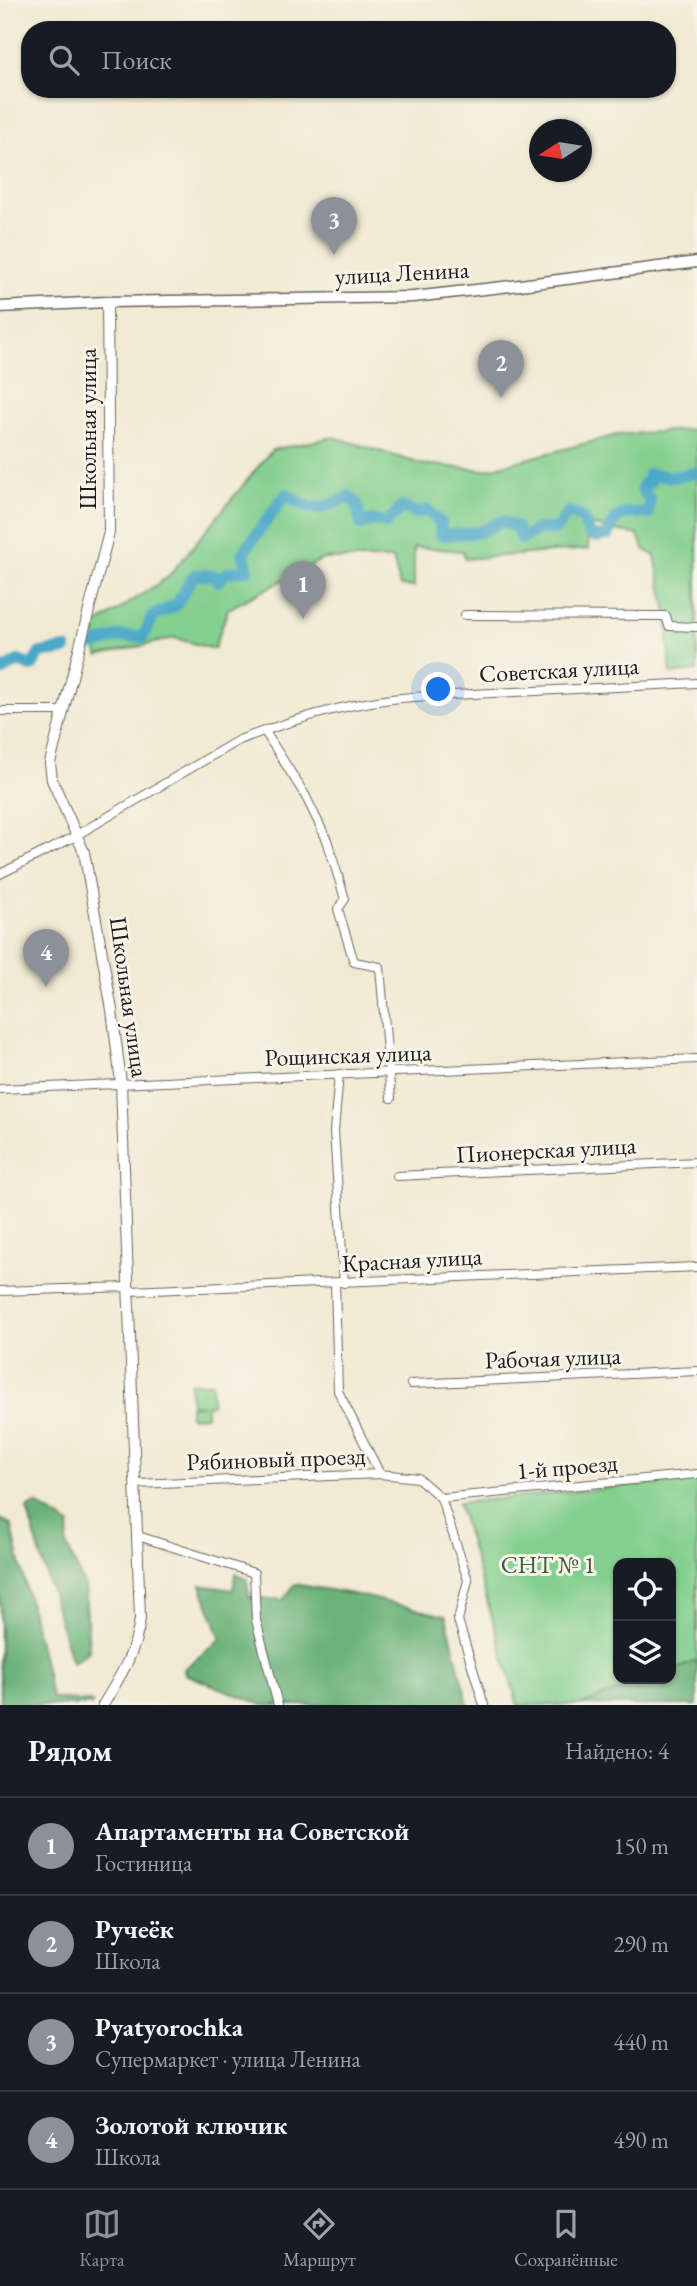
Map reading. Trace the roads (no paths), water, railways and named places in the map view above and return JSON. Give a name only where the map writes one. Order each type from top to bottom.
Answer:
[{"type":"main road","name":"улица Ленина","points":[[0,307],[107,302],[408,297],[697,262]]},
{"type":"street","name":"Школьная улица","points":[[103,1705],[130,1660],[140,1619],[121,1083],[112,1010],[84,852],[50,771],[50,755],[109,532],[107,302]]},
{"type":"street","points":[[465,615],[666,616],[669,626],[697,627]]},
{"type":"street","name":"Советская улица","points":[[0,874],[77,835],[237,741],[264,730],[348,706],[380,699],[697,683]]},
{"type":"street","points":[[0,711],[62,711]]},
{"type":"street","points":[[264,730],[305,795],[327,840],[345,899],[338,909],[354,962],[380,967],[390,1098]]},
{"type":"street","name":"Рощинская улица","points":[[0,1089],[697,1059]]},
{"type":"street","points":[[340,1074],[334,1131],[339,1283],[338,1391],[380,1474]]},
{"type":"street","name":"Пионерская улица","points":[[397,1176],[697,1162]]},
{"type":"street","name":"Красная улица","points":[[0,1291],[339,1283],[697,1267]]},
{"type":"street","name":"Рабочая улица","points":[[411,1384],[697,1371]]},
{"type":"street","name":"Рябиновый проезд","points":[[136,1484],[380,1474],[418,1478],[441,1499]]},
{"type":"street","name":"1-й проезд","points":[[441,1499],[697,1474]]},
{"type":"street","points":[[441,1499],[468,1580],[458,1620],[484,1705]]},
{"type":"street","points":[[138,1536],[254,1573],[256,1620],[278,1705]]},
{"type":"waterway","points":[[93,645],[121,636],[143,637],[153,616],[176,605],[194,575],[213,575],[218,581],[226,573],[248,570],[243,553],[286,494],[303,505],[317,508],[349,496],[357,504],[361,525],[372,520],[386,523],[402,507],[416,513],[427,510],[441,523],[440,534],[443,535],[480,532],[502,521],[516,527],[522,539],[538,529],[556,529],[568,512],[582,517],[589,533],[596,537],[608,535],[622,514],[648,514],[650,500],[642,489],[644,483],[650,482],[649,474],[672,477],[697,473]]},
{"type":"waterway","points":[[0,666],[2,671],[18,661],[32,666],[40,653],[66,649]]},
{"type":"place","name":"Pyatyorochka","points":[[334,255]]},
{"type":"place","name":"Ручеёк","points":[[501,398]]},
{"type":"place","name":"Апартаменты на Советской","points":[[303,619]]},
{"type":"place","name":"Золотой ключик","points":[[46,987]]},
{"type":"park label","name":"СНТ № 1","points":[[548,1565]]}]
